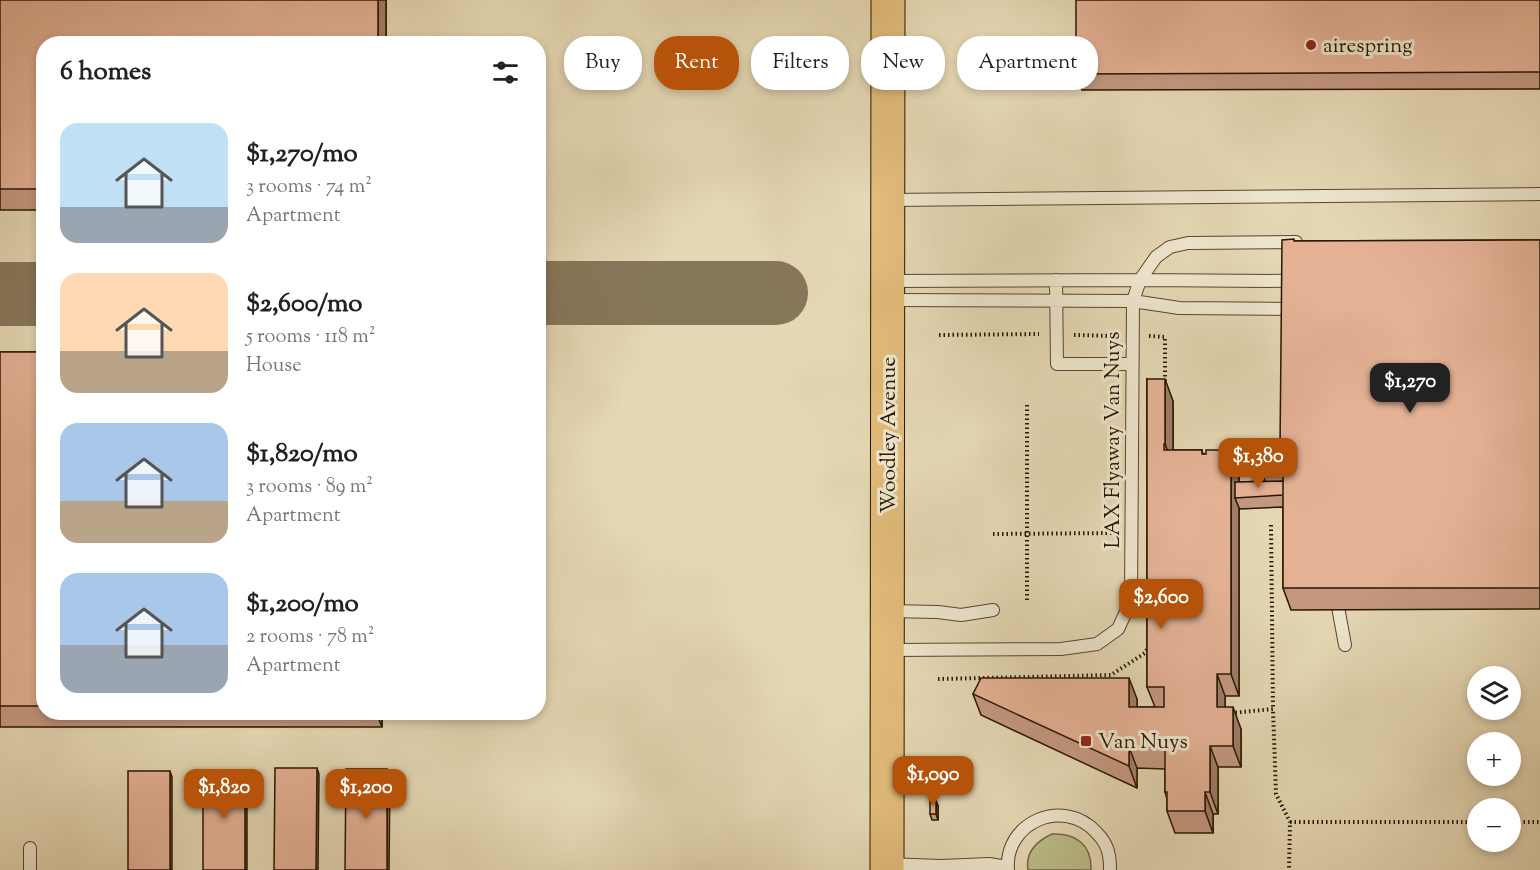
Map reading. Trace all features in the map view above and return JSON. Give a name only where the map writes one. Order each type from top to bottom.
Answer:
[{"type":"main road","name":"Woodley Avenue","points":[[887,867],[888,0]]},
{"type":"lane","points":[[888,200],[1540,194]]},
{"type":"lane","name":"LAX Flyaway Van Nuys","points":[[888,650],[1061,649],[1097,644],[1118,628],[1131,601],[1133,301],[1140,280],[1156,257],[1170,247],[1188,243],[1314,242]]},
{"type":"lane","points":[[1056,280],[1057,364],[1132,364]]},
{"type":"lane","points":[[888,291],[1056,280],[1140,280]]},
{"type":"lane","name":"LAX Flyaway Van Nuys","points":[[888,291],[1056,300],[1133,301],[1179,308],[1289,309],[1304,296],[1289,281],[1140,280]]},
{"type":"lane","points":[[1334,584],[1345,645]]},
{"type":"lane","points":[[888,611],[961,615],[993,610]]},
{"type":"lane","points":[[887,867],[989,864],[1007,868],[1009,851],[1022,830],[1028,824],[1043,817],[1059,815],[1076,818],[1090,825],[1102,838],[1109,854],[1110,870]]},
{"type":"lane","points":[[30,848],[30,870]]},
{"type":"path","points":[[1027,405],[1027,603]]},
{"type":"path","points":[[1271,525],[1276,794],[1290,822],[1289,870]]},
{"type":"path","points":[[993,534],[1131,533]]},
{"type":"path","points":[[1225,713],[1274,709]]},
{"type":"path","points":[[1290,822],[1467,822]]},
{"type":"path","points":[[1521,822],[1540,822]]},
{"type":"green space","points":[[1052,834],[1061,834],[1081,842],[1089,854],[1091,870],[1028,870],[1028,858],[1033,848]]},
{"type":"building","points":[[0,0],[378,0],[378,36],[36,36],[36,189],[0,189]]},
{"type":"building","name":"airespring","points":[[1076,0],[1540,0],[1540,72],[1098,74],[1098,36],[1076,36]]},
{"type":"building","points":[[1294,239],[1294,241],[1540,240],[1540,588],[1283,588],[1283,471],[1261,471],[1261,441],[1277,440],[1278,447],[1280,447],[1282,240]]},
{"type":"building","points":[[0,352],[36,352],[36,706],[0,706]]},
{"type":"building","points":[[1147,379],[1165,379],[1164,450],[1202,450],[1202,454],[1206,454],[1206,450],[1231,450],[1231,674],[1217,674],[1217,707],[1233,707],[1233,746],[1210,746],[1210,792],[1205,792],[1205,811],[1167,811],[1165,747],[1129,747],[1129,766],[973,694],[981,678],[1129,678],[1129,707],[1164,707],[1164,687],[1147,687]]},
{"type":"building","points":[[1283,481],[1283,495],[1235,498],[1235,482]]},
{"type":"building","points":[[275,768],[317,768],[316,870],[274,870]]},
{"type":"building","points":[[346,769],[387,769],[387,870],[345,870]]},
{"type":"building","points":[[203,770],[245,771],[245,870],[203,870]]},
{"type":"building","points":[[128,771],[170,771],[170,870],[128,870]]},
{"type":"building","points":[[930,800],[936,800],[936,814],[930,814]]},
{"type":"taxiway","points":[[546,293],[776,293]]},
{"type":"taxiway","points":[[0,294],[36,294]]},
{"type":"place","name":"airespring","points":[[1311,45]]},
{"type":"place","name":"Van Nuys","points":[[1086,741]]}]
